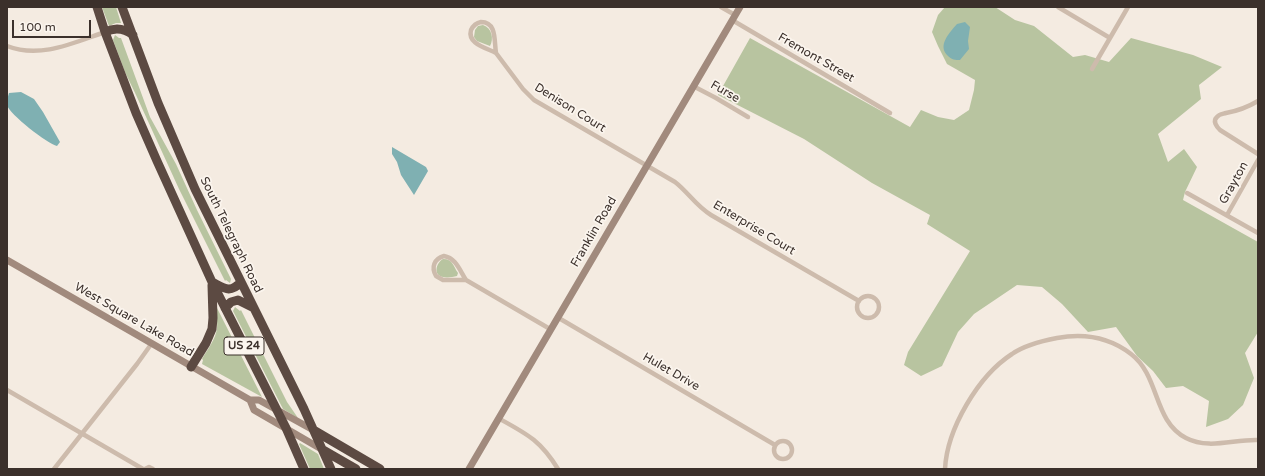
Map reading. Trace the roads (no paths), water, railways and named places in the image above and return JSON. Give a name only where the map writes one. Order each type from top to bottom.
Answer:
[{"type":"highway","name":"US 24","points":[[97,7],[136,113],[212,282],[286,428],[304,469]]},
{"type":"highway","name":"South Telegraph Road","points":[[122,7],[156,97],[200,201],[315,431],[331,469]]},
{"type":"highway","points":[[105,32],[122,29],[133,34]]},
{"type":"highway","points":[[191,367],[212,329],[212,282],[229,289],[235,288],[241,282]]},
{"type":"highway","points":[[225,308],[231,302],[238,300],[254,308]]},
{"type":"highway","name":"West Square Lake Road","points":[[315,431],[380,469]]},
{"type":"highway","name":"West Square Lake Road","points":[[323,450],[356,469]]},
{"type":"street","name":"Fremont Street","points":[[721,7],[734,17],[890,113]]},
{"type":"street","name":"Franklin Road","points":[[469,469],[740,7]]},
{"type":"street","points":[[1058,7],[1110,38]]},
{"type":"street","points":[[1092,69],[1128,7]]},
{"type":"street","name":"Denison Court","points":[[496,53],[493,28],[484,22],[476,24],[471,31],[472,39],[476,44],[496,53],[530,97],[646,165]]},
{"type":"street","points":[[7,46],[27,51],[45,50],[66,46],[105,32]]},
{"type":"street","name":"Furse","points":[[693,86],[748,117]]},
{"type":"street","points":[[1258,101],[1238,110],[1219,115],[1215,120],[1220,130],[1258,154]]},
{"type":"street","name":"Grayton","points":[[1227,216],[1258,160]]},
{"type":"street","name":"Enterprise Court","points":[[646,165],[678,184],[698,206],[706,212],[859,301]]},
{"type":"street","points":[[1187,193],[1258,233]]},
{"type":"street","points":[[466,280],[443,280],[438,278],[434,270],[435,262],[441,257],[450,257],[466,280],[550,329]]},
{"type":"street","name":"West Square Lake Road","points":[[7,260],[250,400],[259,400],[315,431]]},
{"type":"street","points":[[867,296],[874,297],[878,301],[878,313],[870,318],[862,316],[858,313],[857,308],[859,301],[867,296]]},
{"type":"street","name":"Hulet Drive","points":[[557,317],[775,445]]},
{"type":"street","points":[[945,469],[947,450],[956,425],[966,405],[990,374],[1003,361],[1014,353],[1033,344],[1067,336],[1084,335],[1103,338],[1127,351],[1141,363],[1149,377],[1165,418],[1181,435],[1193,441],[1207,444],[1258,440]]},
{"type":"street","points":[[54,469],[83,434],[152,343]]},
{"type":"street","points":[[7,390],[144,469],[149,467],[153,469]]},
{"type":"street","name":"West Square Lake Road","points":[[250,400],[254,410],[323,450]]},
{"type":"street","points":[[498,418],[533,438],[545,450],[558,469]]},
{"type":"street","name":"Hulet Drive","points":[[782,440],[788,442],[792,448],[791,454],[787,458],[783,459],[777,457],[774,451],[775,445],[782,440]]},
{"type":"water","points":[[965,22],[970,27],[968,41],[969,49],[960,60],[954,60],[945,52],[945,40],[957,24]]},
{"type":"water","points":[[21,92],[34,99],[43,112],[60,142],[57,146],[29,128],[9,109],[7,99],[9,93]]},
{"type":"water","points":[[392,147],[426,167],[428,171],[414,195],[401,175],[397,162],[392,154]]}]
